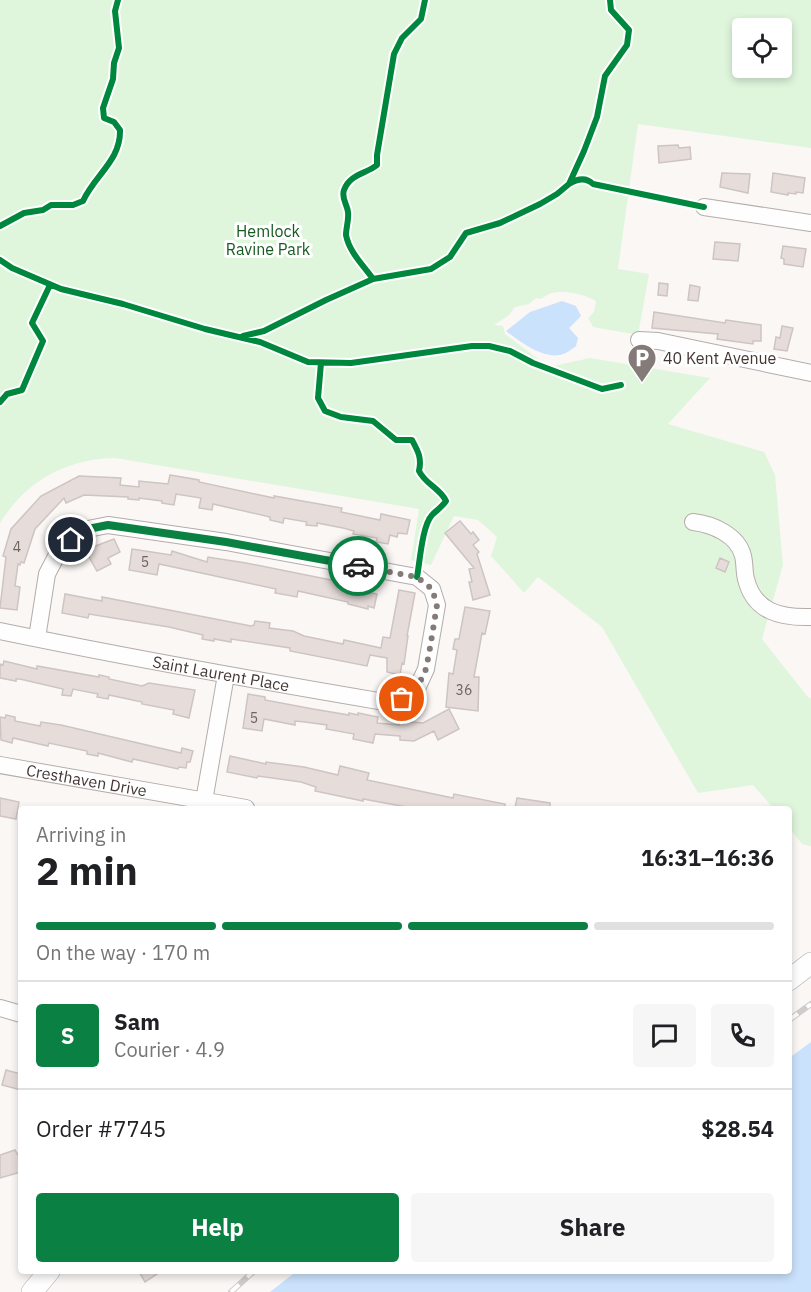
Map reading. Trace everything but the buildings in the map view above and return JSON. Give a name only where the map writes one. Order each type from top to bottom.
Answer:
[{"type":"main road","points":[[792,978],[811,963]]},
{"type":"main road","points":[[32,1292],[47,1274]]},
{"type":"street","points":[[704,207],[811,223]]},
{"type":"street","points":[[639,340],[658,341],[811,373]]},
{"type":"street","points":[[693,522],[716,527],[739,548],[744,557],[746,581],[754,599],[759,604],[775,614],[788,617],[811,617]]},
{"type":"street","name":"Saint Laurent Place","points":[[0,631],[226,675],[390,703],[414,695],[426,669],[437,605],[432,589],[417,577],[226,542],[108,525],[83,530],[59,550],[47,574],[38,638]]},
{"type":"street","points":[[204,801],[226,675]]},
{"type":"street","name":"Cresthaven Drive","points":[[0,765],[234,806]]},
{"type":"street","points":[[0,1008],[18,1013]]},
{"type":"green space","name":"Hemlock Ravine Park","points":[[0,0],[811,0],[811,148],[638,124],[618,269],[649,274],[638,335],[593,327],[588,318],[594,312],[596,301],[580,294],[567,292],[549,294],[536,298],[529,304],[515,307],[509,315],[494,325],[503,326],[505,334],[549,367],[590,358],[710,378],[668,424],[764,452],[775,475],[783,565],[762,639],[811,699],[811,846],[802,844],[792,832],[792,806],[771,806],[753,785],[698,793],[602,627],[538,577],[524,593],[491,556],[497,537],[478,520],[454,516],[431,565],[411,560],[419,509],[115,458],[97,459],[64,468],[35,484],[22,495],[0,523]]},
{"type":"water","points":[[562,301],[576,306],[581,316],[569,328],[578,338],[576,346],[566,353],[548,355],[525,345],[506,331],[530,312]]},
{"type":"water","points":[[811,1042],[811,1292],[270,1292],[293,1274],[792,1274],[792,1056]]},
{"type":"railway","points":[[792,1018],[811,1004]]},
{"type":"railway","points":[[231,1292],[251,1274]]},
{"type":"cycle path","points":[[0,226],[24,213],[43,210],[51,205],[73,205],[83,201],[112,159],[119,141],[120,130],[114,122],[104,118],[103,108],[113,79],[114,63],[119,48],[115,11],[118,0]]},
{"type":"cycle path","points":[[373,279],[353,253],[348,241],[346,235],[348,212],[343,193],[354,177],[377,165],[394,54],[402,38],[421,19],[425,0]]},
{"type":"cycle path","points":[[243,336],[264,331],[373,279],[431,269],[450,257],[466,233],[500,223],[540,204],[569,184],[597,117],[605,76],[627,45],[629,30],[611,10],[610,0]]},
{"type":"cycle path","points":[[569,184],[584,180],[593,184],[704,207]]},
{"type":"cycle path","points":[[0,260],[12,268],[61,289],[260,342],[308,362],[351,363],[472,346],[489,346],[510,351],[533,363],[602,389],[621,385]]},
{"type":"cycle path","points":[[0,402],[7,394],[22,390],[43,341],[32,323],[50,285]]},
{"type":"cycle path","points":[[321,363],[318,398],[325,411],[341,417],[373,421],[396,440],[412,440],[419,455],[419,471],[446,501],[432,515],[426,527],[417,577]]},
{"type":"way so far","points":[[358,566],[417,577],[432,589],[437,605],[426,669],[414,695],[402,699]]},
{"type":"place","name":"40 Kent Avenue","points":[[642,384]]},
{"type":"route","points":[[71,540],[83,530],[108,525],[226,542],[358,566]]}]
